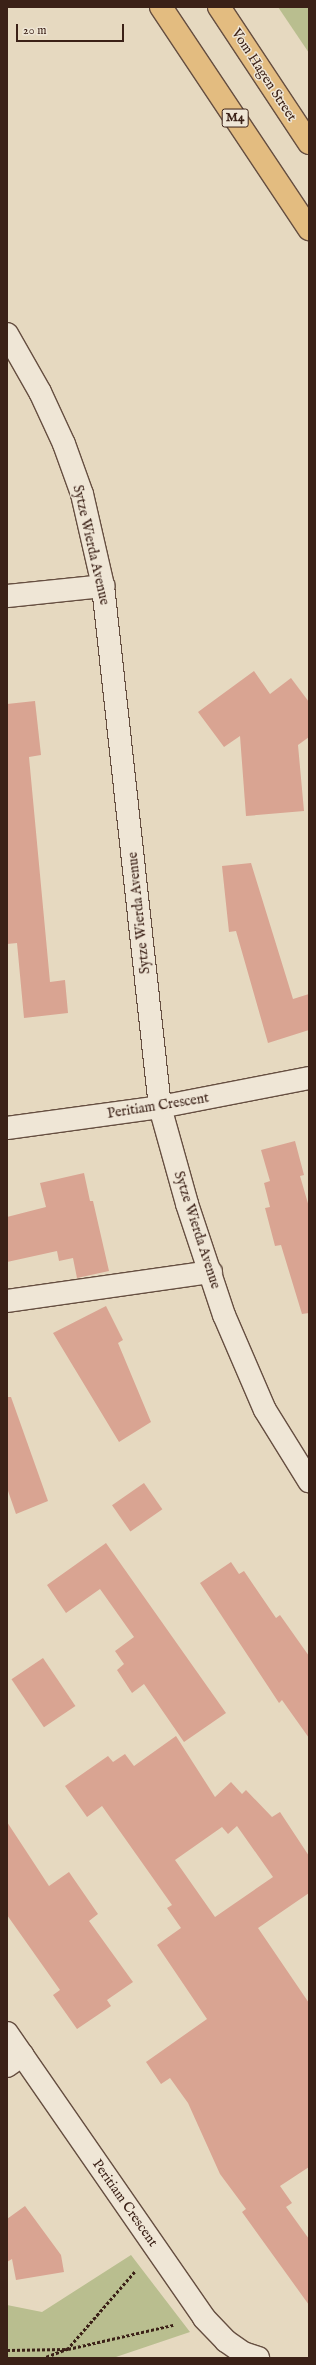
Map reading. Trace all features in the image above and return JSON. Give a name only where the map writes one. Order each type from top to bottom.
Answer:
[{"type":"main road","name":"M4","points":[[161,7],[309,229]]},
{"type":"main road","name":"Vom Hagen Street","points":[[219,7],[309,143]]},
{"type":"street","name":"Sytze Wierda Avenue","points":[[7,334],[40,392],[64,444],[82,494],[103,586],[160,1107],[187,1204],[211,1272],[224,1315],[265,1410],[309,1481]]},
{"type":"street","points":[[7,596],[103,586]]},
{"type":"street","name":"Peritiam Crescent","points":[[7,1128],[160,1107],[309,1078]]},
{"type":"street","points":[[7,1301],[211,1272]]},
{"type":"street","name":"Peritiam Crescent","points":[[7,2033],[15,2061],[156,2248],[204,2318],[226,2341],[243,2353],[258,2358]]},
{"type":"path","points":[[7,2350],[68,2349],[156,2248]]},
{"type":"path","points":[[45,2358],[68,2349],[204,2318]]},
{"type":"green space","points":[[278,7],[309,7],[309,53]]},
{"type":"green space","points":[[131,2255],[190,2332],[113,2358],[7,2358],[7,2305],[42,2312]]},
{"type":"building","points":[[254,671],[270,694],[291,678],[309,702],[309,737],[298,745],[304,811],[246,816],[240,736],[224,747],[198,712]]},
{"type":"building","points":[[35,701],[41,755],[29,757],[50,982],[65,980],[68,1013],[24,1018],[17,943],[7,944],[7,704]]},
{"type":"building","points":[[251,863],[293,999],[309,994],[309,1030],[268,1043],[236,931],[229,932],[222,866]]},
{"type":"building","points":[[295,1141],[304,1175],[300,1176],[309,1207],[309,1313],[302,1314],[281,1245],[275,1246],[265,1208],[270,1207],[264,1183],[270,1181],[261,1150]]},
{"type":"building","points":[[84,1173],[90,1201],[93,1201],[109,1271],[77,1278],[73,1258],[59,1261],[57,1251],[7,1262],[7,1217],[46,1207],[40,1183]]},
{"type":"building","points":[[106,1306],[123,1340],[118,1343],[151,1422],[119,1442],[53,1333]]},
{"type":"building","points":[[7,1397],[11,1397],[48,1501],[16,1514],[7,1488]]},
{"type":"building","points":[[144,1483],[162,1509],[130,1532],[112,1505]]},
{"type":"building","points":[[106,1543],[226,1713],[184,1742],[144,1684],[132,1693],[117,1670],[124,1664],[115,1651],[134,1637],[100,1589],[66,1613],[47,1585]]},
{"type":"building","points":[[231,1562],[239,1574],[244,1571],[276,1618],[280,1615],[309,1656],[309,1738],[282,1700],[279,1703],[200,1583]]},
{"type":"building","points":[[43,1658],[75,1706],[44,1727],[11,1679]]},
{"type":"building","points":[[176,1736],[215,1797],[231,1782],[242,1794],[246,1790],[272,1817],[280,1812],[309,1856],[309,1893],[258,1928],[309,2003],[309,2167],[280,2186],[292,2203],[286,2207],[309,2239],[309,2305],[242,2212],[246,2209],[220,2174],[188,2103],[170,2078],[161,2084],[146,2062],[207,2019],[157,1945],[181,1928],[167,1908],[172,1905],[102,1806],[87,1817],[65,1786],[108,1756],[113,1762],[125,1754],[134,1766]],"holes":[[[237,1826],[273,1877],[215,1917],[175,1860],[222,1827],[228,1834]]]},
{"type":"building","points":[[7,1822],[49,1886],[69,1872],[98,1914],[89,1921],[133,1982],[107,2000],[111,2006],[77,2029],[53,1995],[60,1990],[7,1915]]},
{"type":"building","points":[[25,2206],[61,2255],[64,2272],[16,2280],[12,2259],[7,2262],[7,2219]]}]
